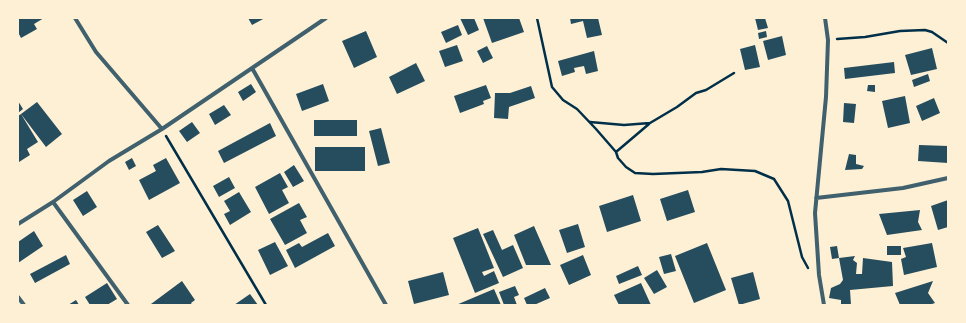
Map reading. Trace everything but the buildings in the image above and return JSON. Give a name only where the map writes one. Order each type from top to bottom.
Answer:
[{"type":"street","points":[[75,18],[96,52],[162,129]]},
{"type":"street","points":[[18,224],[53,202],[109,161],[162,129],[326,18]]},
{"type":"street","points":[[824,305],[819,276],[815,213],[826,97],[828,40],[825,18]]},
{"type":"street","points":[[252,68],[386,305]]},
{"type":"street","points":[[816,198],[904,188],[948,178]]},
{"type":"street","points":[[53,202],[128,305]]},
{"type":"street","points":[[18,297],[24,305]]},
{"type":"path","points":[[537,18],[552,87],[563,100],[577,109],[616,152],[618,158],[626,167],[635,173],[653,174],[702,172],[721,169],[755,171],[774,179],[788,201],[802,257],[809,270]]},
{"type":"path","points":[[828,40],[865,37],[900,31],[925,30],[932,32],[948,43]]},
{"type":"path","points":[[616,152],[650,123],[677,107],[696,93],[706,90],[734,73]]},
{"type":"path","points":[[589,122],[624,125],[650,123]]},
{"type":"path","points":[[162,129],[266,305]]}]
